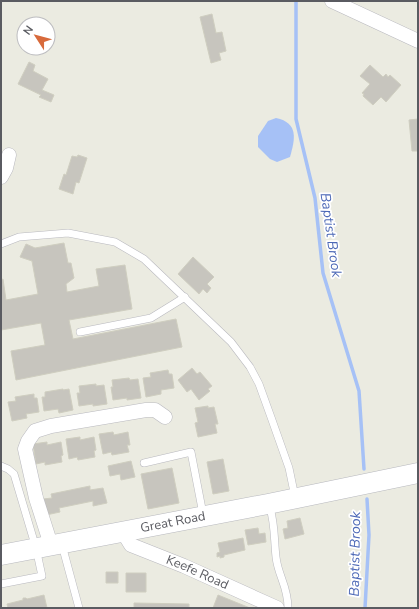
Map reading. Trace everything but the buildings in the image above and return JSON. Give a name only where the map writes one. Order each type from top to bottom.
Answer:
[{"type":"main road","name":"Great Road","points":[[1,555],[295,499],[418,473]]},
{"type":"street","points":[[332,1],[418,41]]},
{"type":"street","points":[[355,1],[369,19]]},
{"type":"street","points":[[1,177],[6,168],[9,155]]},
{"type":"street","points":[[49,546],[36,498],[25,448],[28,441],[36,431],[51,426],[146,410],[155,410],[165,417]]},
{"type":"street","name":"Keefe Road","points":[[123,532],[131,545],[184,566],[277,608]]},
{"type":"lane","points":[[1,244],[19,238],[68,233],[114,242],[144,259],[231,342],[250,367],[259,384],[289,468],[295,499]]},
{"type":"lane","points":[[80,332],[151,318],[184,297]]},
{"type":"lane","points":[[144,463],[191,452],[203,516]]},
{"type":"lane","points":[[1,466],[14,474],[79,608]]},
{"type":"lane","points":[[268,504],[278,566],[288,595],[288,608]]},
{"type":"lane","points":[[1,584],[42,576],[49,546]]},
{"type":"water","points":[[276,118],[289,124],[294,133],[290,157],[277,162],[270,159],[258,147],[258,136],[268,121]]},
{"type":"waterway","name":"Baptist Brook","points":[[296,1],[296,119],[315,198],[323,273],[359,391],[364,469]]},
{"type":"waterway","name":"Baptist Brook","points":[[365,608],[369,535],[367,499]]}]
